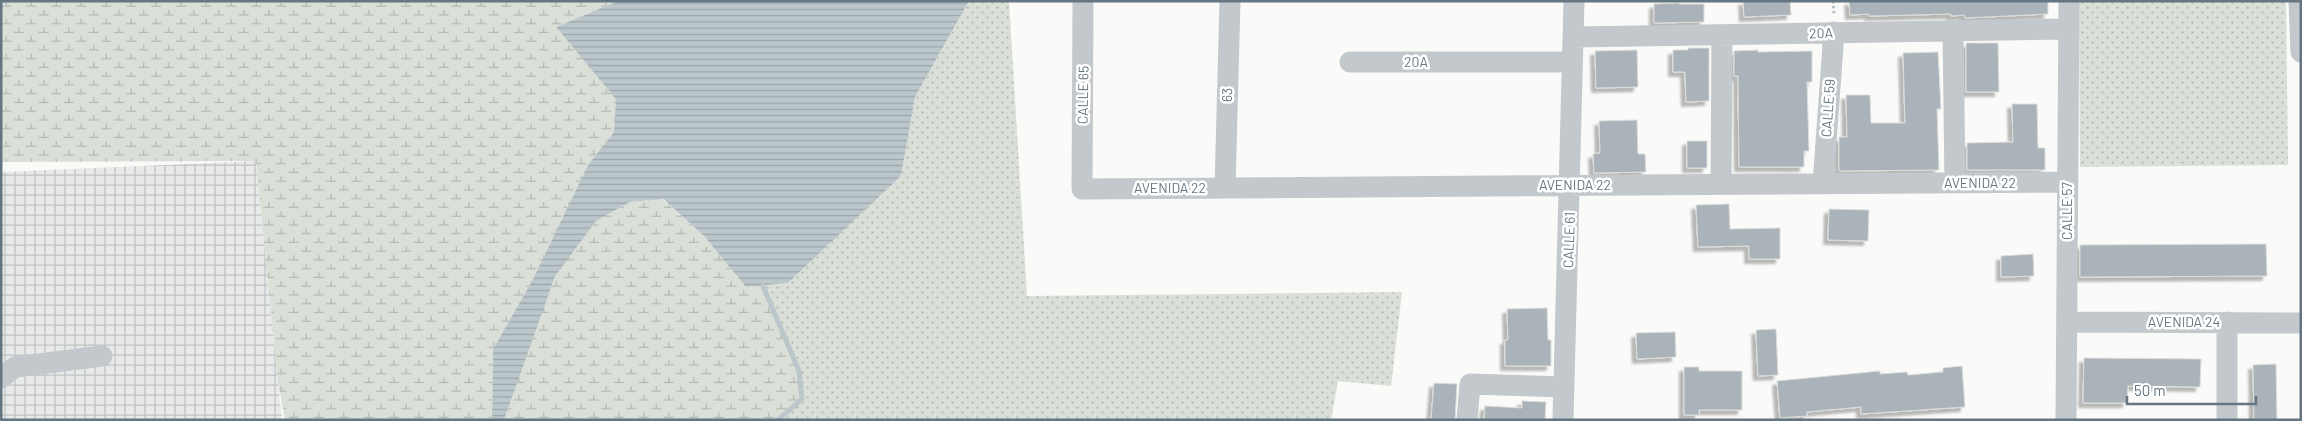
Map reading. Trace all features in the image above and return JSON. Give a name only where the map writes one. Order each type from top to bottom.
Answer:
[{"type":"street","name":"CALLE 65","points":[[1082,189],[1084,1]]},
{"type":"street","name":"63","points":[[1225,188],[1230,1]]},
{"type":"street","name":"CALLE 61","points":[[1563,420],[1574,1]]},
{"type":"street","name":"CALLE 57","points":[[2066,420],[2069,1]]},
{"type":"street","points":[[2300,1],[2301,52]]},
{"type":"street","name":"20A","points":[[1574,37],[1722,36],[1834,32],[1953,32],[2068,28]]},
{"type":"street","name":"CALLE 59","points":[[1823,184],[1834,32]]},
{"type":"street","points":[[1953,32],[1955,183]]},
{"type":"street","points":[[1720,184],[1722,36]]},
{"type":"street","name":"20A","points":[[1350,62],[1572,62]]},
{"type":"street","name":"AVENIDA 22","points":[[1082,189],[2068,182]]},
{"type":"street","name":"AVENIDA 24","points":[[2066,322],[2301,323]]},
{"type":"street","points":[[2227,322],[2227,420]]},
{"type":"street","points":[[1,378],[15,366],[102,356]]},
{"type":"street","points":[[1467,420],[1470,384],[1564,387]]},
{"type":"shaded area","points":[[618,1],[969,1],[915,97],[901,176],[788,283],[746,287],[704,236],[663,199],[630,202],[596,221],[555,276],[504,420],[492,420],[493,349],[532,281],[588,165],[614,132],[616,99],[556,27]]},
{"type":"shaded area","points":[[256,161],[282,420],[1,420],[1,172]]},
{"type":"green space","points":[[1,1],[618,1],[556,27],[617,99],[614,132],[588,165],[532,281],[493,349],[492,420],[285,420],[278,383],[256,161],[1,162]]},
{"type":"green space","points":[[969,1],[1009,1],[1027,296],[1402,292],[1391,386],[1338,381],[1331,420],[778,420],[802,399],[799,371],[763,286],[788,283],[901,176],[915,97]]},
{"type":"green space","points":[[2079,1],[2286,1],[2288,165],[2080,167]]},
{"type":"green space","points":[[662,199],[704,236],[746,287],[763,286],[799,371],[802,399],[778,420],[504,420],[554,276],[596,221],[630,202]]},
{"type":"building","points":[[1743,1],[1790,1],[1791,15],[1744,17]]},
{"type":"building","points":[[1849,1],[2048,1],[2048,14],[1965,18],[1964,15],[1951,16],[1951,14],[1850,15]]},
{"type":"building","points":[[1654,4],[1704,4],[1704,22],[1654,23]]},
{"type":"building","points":[[1966,43],[1998,43],[1999,92],[1966,92]]},
{"type":"building","points":[[1688,48],[1709,48],[1709,101],[1686,102],[1685,72],[1673,72],[1673,50],[1688,50]]},
{"type":"building","points":[[1637,50],[1638,87],[1596,88],[1595,51]]},
{"type":"building","points":[[1758,50],[1758,52],[1812,51],[1812,82],[1807,82],[1809,151],[1804,151],[1804,167],[1739,167],[1738,76],[1734,76],[1734,51]]},
{"type":"building","points":[[1938,52],[1941,109],[1937,109],[1939,170],[1839,171],[1839,137],[1847,137],[1846,95],[1870,95],[1871,123],[1905,123],[1903,53]]},
{"type":"building","points":[[2012,104],[2037,104],[2038,148],[2045,148],[2045,170],[1967,170],[1967,143],[2013,142]]},
{"type":"building","points":[[1637,120],[1638,154],[1645,154],[1646,172],[1594,173],[1593,154],[1600,153],[1599,121]]},
{"type":"building","points":[[1687,141],[1707,141],[1707,168],[1687,168]]},
{"type":"building","points":[[1729,204],[1730,229],[1780,228],[1780,259],[1749,259],[1749,246],[1698,247],[1696,205]]},
{"type":"building","points":[[1829,209],[1869,210],[1868,241],[1828,240]]},
{"type":"building","points":[[2266,244],[2267,276],[2080,277],[2080,245]]},
{"type":"building","points":[[2033,254],[2034,276],[2001,277],[2001,256]]},
{"type":"building","points":[[1547,308],[1548,340],[1551,340],[1551,366],[1505,366],[1505,340],[1508,340],[1507,309]]},
{"type":"building","points":[[1776,329],[1778,375],[1758,376],[1756,330]]},
{"type":"building","points":[[1675,332],[1676,357],[1637,359],[1636,333]]},
{"type":"building","points":[[2084,358],[2201,359],[2200,387],[2128,386],[2127,403],[2083,403]]},
{"type":"building","points":[[2276,364],[2277,420],[2254,420],[2253,365]]},
{"type":"building","points":[[1962,366],[1965,407],[1861,414],[1861,407],[1807,412],[1807,416],[1780,418],[1777,381],[1880,371],[1880,374],[1907,372],[1908,375],[1943,372],[1943,368]]},
{"type":"building","points":[[1684,367],[1699,367],[1699,371],[1742,371],[1742,410],[1699,410],[1699,415],[1684,415]]},
{"type":"building","points":[[1434,383],[1457,384],[1455,420],[1431,420]]},
{"type":"building","points":[[1522,401],[1546,402],[1545,420],[1484,420],[1485,406],[1522,408]]},
{"type":"waterway","points":[[763,286],[799,371],[802,399],[778,420]]}]
